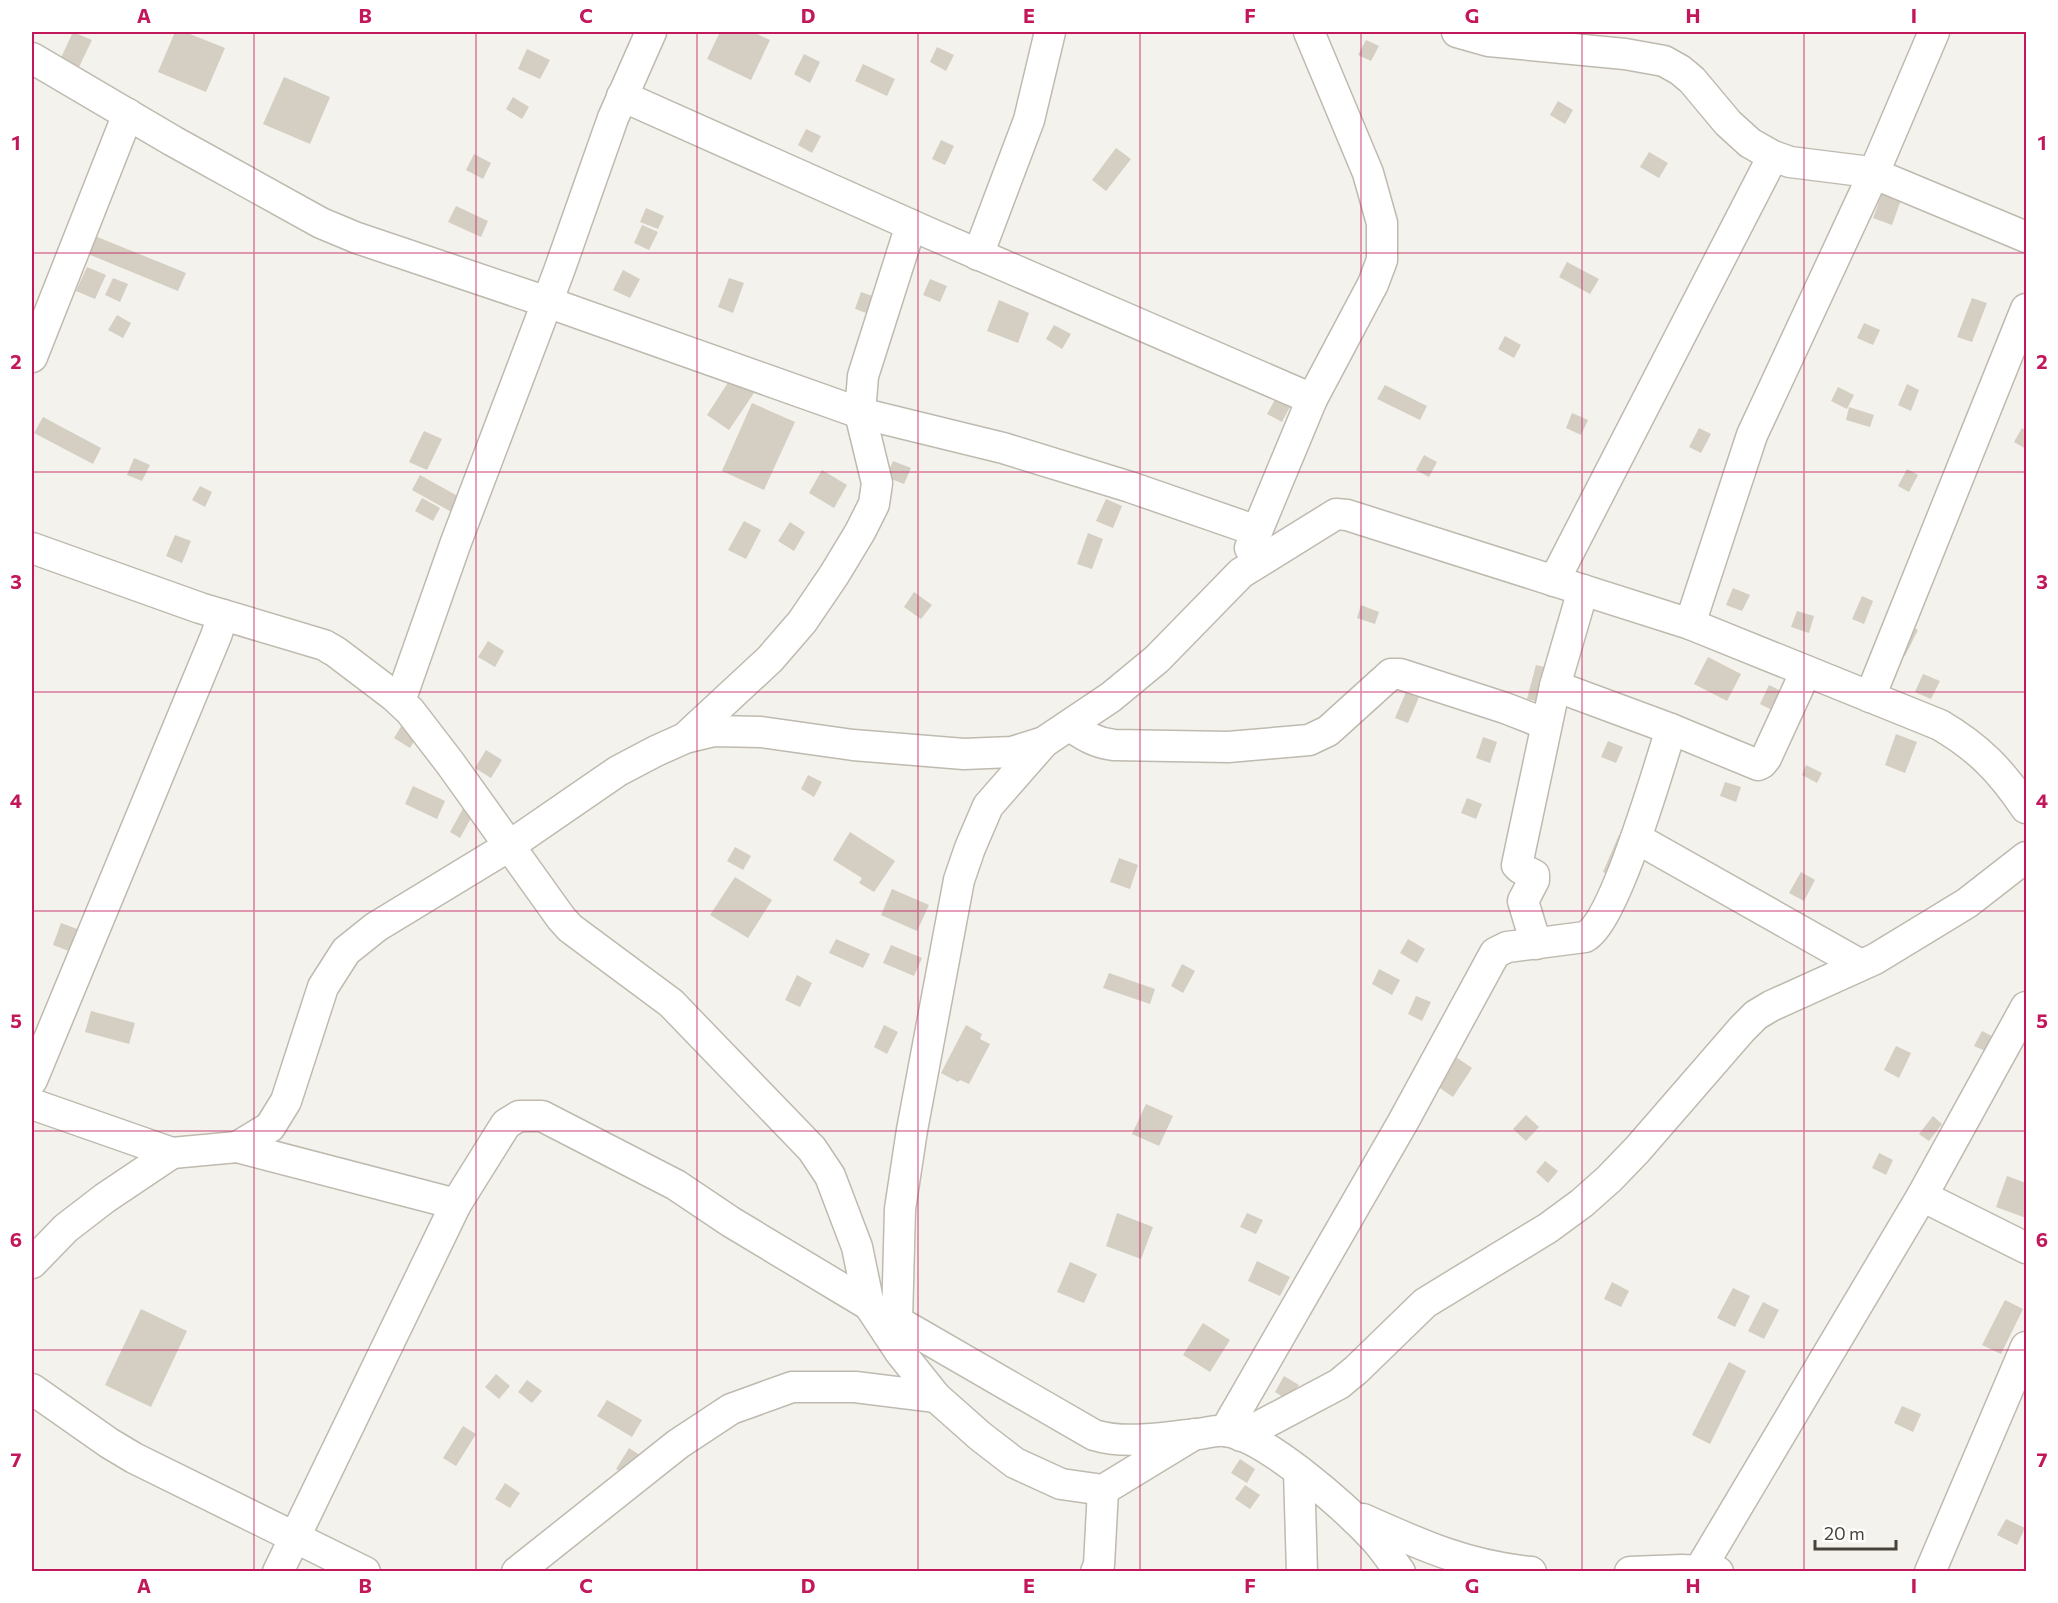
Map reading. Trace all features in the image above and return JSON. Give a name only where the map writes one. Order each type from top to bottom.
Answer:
[{"type":"street","points":[[400,701],[456,542],[622,96],[651,32]]},
{"type":"street","points":[[978,255],[1029,120],[1050,32]]},
{"type":"street","points":[[1241,573],[1312,399],[1373,284],[1382,260],[1382,223],[1368,173],[1309,32]]},
{"type":"street","points":[[1457,32],[1489,41],[1625,54],[1664,61],[1692,80],[1728,123],[1773,156],[1790,162],[1862,171],[2026,237]]},
{"type":"street","points":[[1690,624],[1752,435],[1873,175],[1929,36]]},
{"type":"street","points":[[32,58],[321,223],[357,238],[547,302],[860,413],[1003,448],[1130,487],[1257,531]]},
{"type":"street","points":[[622,96],[978,255],[1312,399]]},
{"type":"street","points":[[32,357],[128,114]]},
{"type":"street","points":[[1554,581],[1773,156]]},
{"type":"street","points":[[685,738],[770,660],[802,622],[834,575],[874,504],[877,483],[860,413],[863,375],[911,225]]},
{"type":"street","points":[[1870,697],[2026,309]]},
{"type":"street","points":[[237,1147],[270,1127],[286,1101],[323,987],[346,951],[376,927],[509,846],[618,771],[685,738],[714,732],[761,732],[854,745],[986,754],[1012,752],[1044,742],[1111,697],[1157,658],[1241,573],[1336,514],[1347,515],[1690,624],[1940,725],[1965,740],[1990,761],[2026,808]]},
{"type":"street","points":[[32,548],[223,615],[324,645],[336,651],[400,701],[450,764],[570,928],[671,1002],[812,1149],[830,1176],[857,1247],[869,1305],[900,1352],[936,1397],[1015,1463],[1061,1484],[1103,1490],[1196,1434]]},
{"type":"street","points":[[1536,944],[1523,901],[1534,880],[1534,875],[1517,865],[1546,724],[1583,590]]},
{"type":"street","points":[[32,1080],[223,615]]},
{"type":"street","points":[[1556,686],[1671,729],[1758,765],[1766,758],[1806,671]]},
{"type":"street","points":[[1071,726],[1100,743],[1114,745],[1228,747],[1309,740],[1328,731],[1391,674],[1400,674],[1505,708],[1546,724]]},
{"type":"street","points":[[1233,1434],[1495,953],[1507,947],[1585,937],[1592,933],[1613,896],[1636,838],[1671,729]]},
{"type":"street","points":[[897,1321],[900,1209],[914,1118],[959,880],[969,848],[988,806],[1044,742]]},
{"type":"street","points":[[1636,838],[1861,965]]},
{"type":"street","points":[[1233,1434],[1339,1384],[1425,1303],[1548,1228],[1582,1203],[1610,1179],[1637,1150],[1742,1029],[1756,1016],[1770,1006],[1875,959],[1967,903],[2026,858]]},
{"type":"street","points":[[1630,1572],[1709,1571],[1922,1196],[2026,1007]]},
{"type":"street","points":[[32,1104],[172,1153],[237,1147],[456,1204]]},
{"type":"street","points":[[278,1572],[456,1204],[506,1124],[519,1116],[542,1116],[676,1185],[731,1222],[869,1305],[1094,1435],[1123,1440],[1196,1434],[1233,1434],[1257,1443],[1299,1471],[1347,1512],[1377,1541],[1400,1572]]},
{"type":"street","points":[[32,1263],[66,1228],[105,1198],[172,1153]]},
{"type":"street","points":[[1922,1196],[2026,1248]]},
{"type":"street","points":[[1930,1572],[2026,1347]]},
{"type":"street","points":[[517,1572],[678,1444],[731,1409],[792,1387],[855,1387],[936,1397]]},
{"type":"street","points":[[32,1389],[134,1458],[365,1572]]},
{"type":"street","points":[[1299,1471],[1302,1572]]},
{"type":"street","points":[[1096,1572],[1099,1565],[1103,1490]]},
{"type":"street","points":[[1347,1512],[1413,1542],[1460,1559],[1531,1572]]},
{"type":"building","points":[[73,32],[92,40],[77,71],[59,62]]},
{"type":"building","points":[[175,32],[185,32],[225,48],[206,92],[158,72]]},
{"type":"building","points":[[720,32],[753,32],[770,40],[751,80],[707,59]]},
{"type":"building","points":[[1366,40],[1379,46],[1371,61],[1358,55]]},
{"type":"building","points":[[937,47],[954,55],[946,71],[930,62]]},
{"type":"building","points":[[527,49],[550,60],[540,79],[518,69]]},
{"type":"building","points":[[804,54],[820,62],[810,83],[794,74]]},
{"type":"building","points":[[863,64],[895,79],[887,96],[855,81]]},
{"type":"building","points":[[284,77],[330,97],[310,144],[263,124]]},
{"type":"building","points":[[513,97],[529,107],[522,119],[506,109]]},
{"type":"building","points":[[1558,101],[1573,110],[1565,124],[1550,115]]},
{"type":"building","points":[[806,129],[821,136],[812,153],[798,145]]},
{"type":"building","points":[[941,140],[954,146],[945,165],[932,159]]},
{"type":"building","points":[[1116,148],[1131,159],[1106,191],[1092,180]]},
{"type":"building","points":[[1649,152],[1668,163],[1659,178],[1640,167]]},
{"type":"building","points":[[474,154],[491,163],[483,179],[466,170]]},
{"type":"building","points":[[1883,191],[1902,197],[1892,225],[1873,218]]},
{"type":"building","points":[[456,206],[488,221],[481,237],[448,222]]},
{"type":"building","points":[[646,208],[664,216],[658,229],[640,222]]},
{"type":"building","points":[[642,225],[658,232],[649,250],[634,243]]},
{"type":"building","points":[[95,236],[186,273],[178,291],[88,254]]},
{"type":"building","points":[[1567,262],[1599,279],[1590,294],[1559,277]]},
{"type":"building","points":[[87,267],[106,275],[95,299],[76,291]]},
{"type":"building","points":[[623,270],[640,279],[630,298],[613,290]]},
{"type":"building","points":[[113,278],[128,284],[120,302],[105,295]]},
{"type":"building","points":[[729,278],[744,283],[733,313],[718,307]]},
{"type":"building","points":[[930,279],[947,286],[940,302],[923,295]]},
{"type":"building","points":[[861,292],[881,299],[875,316],[855,309]]},
{"type":"building","points":[[1972,298],[1987,303],[1972,342],[1957,337]]},
{"type":"building","points":[[999,300],[1029,313],[1018,343],[987,331]]},
{"type":"building","points":[[117,315],[131,323],[123,338],[108,330]]},
{"type":"building","points":[[1864,323],[1880,330],[1873,345],[1857,338]]},
{"type":"building","points":[[1054,325],[1071,334],[1062,349],[1046,339]]},
{"type":"building","points":[[1505,336],[1521,345],[1514,358],[1498,349]]},
{"type":"building","points":[[731,378],[754,393],[729,430],[707,415]]},
{"type":"building","points":[[1907,384],[1919,390],[1911,411],[1898,405]]},
{"type":"building","points":[[1385,385],[1427,406],[1420,420],[1377,399]]},
{"type":"building","points":[[1838,387],[1854,395],[1847,409],[1831,401]]},
{"type":"building","points":[[1278,394],[1293,401],[1282,422],[1267,414]]},
{"type":"building","points":[[752,403],[795,422],[764,490],[722,471]]},
{"type":"building","points":[[1849,407],[1874,415],[1870,427],[1846,420]]},
{"type":"building","points":[[1572,413],[1588,420],[1581,435],[1566,428]]},
{"type":"building","points":[[43,417],[101,448],[93,464],[34,433]]},
{"type":"building","points":[[1699,428],[1711,434],[1701,453],[1689,447]]},
{"type":"building","points":[[2022,428],[2026,431],[2026,449],[2014,442]]},
{"type":"building","points":[[424,431],[442,439],[427,470],[409,462]]},
{"type":"building","points":[[1424,455],[1437,462],[1429,477],[1416,470]]},
{"type":"building","points":[[134,458],[150,465],[142,481],[127,475]]},
{"type":"building","points":[[893,461],[911,468],[904,484],[886,477]]},
{"type":"building","points":[[1907,469],[1918,475],[1909,492],[1898,486]]},
{"type":"building","points":[[822,470],[847,485],[834,508],[809,493]]},
{"type":"building","points":[[420,475],[463,499],[455,514],[412,490]]},
{"type":"building","points":[[200,486],[212,492],[205,507],[192,500]]},
{"type":"building","points":[[422,498],[440,508],[433,521],[415,511]]},
{"type":"building","points":[[1106,499],[1122,506],[1113,528],[1096,521]]},
{"type":"building","points":[[744,521],[761,530],[746,559],[728,550]]},
{"type":"building","points":[[790,522],[805,532],[794,551],[778,541]]},
{"type":"building","points":[[1088,533],[1103,539],[1092,569],[1077,564]]},
{"type":"building","points":[[175,535],[191,541],[182,563],[166,556]]},
{"type":"building","points":[[1733,588],[1750,595],[1742,611],[1726,605]]},
{"type":"building","points":[[914,592],[932,605],[921,619],[904,607]]},
{"type":"building","points":[[1862,596],[1873,601],[1864,624],[1852,619]]},
{"type":"building","points":[[1361,605],[1379,612],[1375,624],[1357,618]]},
{"type":"building","points":[[1797,611],[1814,616],[1809,633],[1791,627]]},
{"type":"building","points":[[1899,621],[1918,630],[1905,656],[1886,647]]},
{"type":"building","points":[[488,641],[504,651],[495,667],[478,657]]},
{"type":"building","points":[[1708,657],[1741,674],[1727,701],[1694,684]]},
{"type":"building","points":[[1536,665],[1557,670],[1548,704],[1527,699]]},
{"type":"building","points":[[1923,674],[1940,681],[1931,699],[1915,692]]},
{"type":"building","points":[[1769,685],[1785,693],[1776,712],[1760,704]]},
{"type":"building","points":[[1406,692],[1419,697],[1408,723],[1395,718]]},
{"type":"building","points":[[405,720],[421,730],[410,748],[394,738]]},
{"type":"building","points":[[1896,734],[1917,742],[1905,773],[1885,765]]},
{"type":"building","points":[[1483,737],[1497,742],[1490,763],[1476,758]]},
{"type":"building","points":[[1608,741],[1623,747],[1616,763],[1601,757]]},
{"type":"building","points":[[486,750],[502,760],[491,778],[475,768]]},
{"type":"building","points":[[1806,765],[1822,773],[1817,783],[1802,775]]},
{"type":"building","points":[[808,775],[822,782],[814,797],[801,789]]},
{"type":"building","points":[[1725,782],[1741,787],[1736,802],[1720,796]]},
{"type":"building","points":[[413,786],[445,801],[437,819],[405,804]]},
{"type":"building","points":[[1467,798],[1482,804],[1476,819],[1461,813]]},
{"type":"building","points":[[465,805],[475,811],[460,838],[450,832]]},
{"type":"building","points":[[850,832],[895,861],[874,892],[859,883],[862,878],[833,860]]},
{"type":"building","points":[[1619,835],[1634,841],[1618,879],[1603,872]]},
{"type":"building","points":[[735,847],[751,856],[743,870],[727,861]]},
{"type":"building","points":[[1119,858],[1138,865],[1130,889],[1110,882]]},
{"type":"building","points":[[1801,872],[1815,880],[1804,901],[1789,893]]},
{"type":"building","points":[[735,877],[772,900],[748,938],[710,915]]},
{"type":"building","points":[[892,889],[929,905],[917,931],[881,915]]},
{"type":"building","points":[[61,923],[91,934],[82,956],[53,945]]},
{"type":"building","points":[[836,939],[870,954],[863,968],[829,953]]},
{"type":"building","points":[[1408,939],[1425,949],[1417,963],[1400,953]]},
{"type":"building","points":[[891,945],[922,958],[914,976],[883,963]]},
{"type":"building","points":[[1182,964],[1195,971],[1183,993],[1171,986]]},
{"type":"building","points":[[1379,969],[1400,980],[1392,995],[1372,984]]},
{"type":"building","points":[[1109,973],[1155,989],[1150,1004],[1103,988]]},
{"type":"building","points":[[797,975],[812,983],[800,1007],[785,1000]]},
{"type":"building","points":[[1416,996],[1431,1002],[1422,1021],[1408,1014]]},
{"type":"building","points":[[91,1011],[135,1023],[129,1044],[85,1032]]},
{"type":"building","points":[[884,1025],[898,1032],[887,1054],[874,1047]]},
{"type":"building","points":[[966,1025],[982,1034],[980,1039],[990,1044],[969,1084],[960,1080],[958,1082],[941,1073]]},
{"type":"building","points":[[1982,1031],[1998,1039],[1990,1053],[1974,1046]]},
{"type":"building","points":[[1896,1046],[1911,1053],[1899,1078],[1884,1070]]},
{"type":"building","points":[[1456,1057],[1472,1068],[1453,1097],[1437,1086]]},
{"type":"building","points":[[1146,1104],[1173,1116],[1159,1146],[1132,1134]]},
{"type":"building","points":[[1526,1115],[1539,1127],[1526,1141],[1513,1129]]},
{"type":"building","points":[[1933,1116],[1942,1124],[1929,1141],[1919,1134]]},
{"type":"building","points":[[1879,1153],[1893,1160],[1886,1175],[1872,1168]]},
{"type":"building","points":[[1545,1161],[1558,1171],[1548,1183],[1536,1172]]},
{"type":"building","points":[[2007,1176],[2026,1183],[2026,1218],[1996,1207]]},
{"type":"building","points":[[1117,1213],[1153,1227],[1141,1259],[1106,1246]]},
{"type":"building","points":[[1247,1213],[1263,1220],[1256,1234],[1240,1227]]},
{"type":"building","points":[[1257,1261],[1290,1277],[1280,1296],[1248,1281]]},
{"type":"building","points":[[1070,1262],[1097,1274],[1084,1303],[1057,1292]]},
{"type":"building","points":[[1612,1282],[1629,1291],[1621,1307],[1604,1299]]},
{"type":"building","points":[[1733,1288],[1750,1296],[1735,1327],[1717,1318]]},
{"type":"building","points":[[2005,1300],[2023,1309],[2001,1354],[1982,1345]]},
{"type":"building","points":[[1763,1302],[1779,1310],[1764,1339],[1748,1331]]},
{"type":"building","points":[[141,1309],[187,1331],[151,1407],[105,1385]]},
{"type":"building","points":[[1203,1323],[1230,1340],[1210,1372],[1183,1355]]},
{"type":"building","points":[[1729,1362],[1746,1371],[1710,1444],[1692,1435]]},
{"type":"building","points":[[496,1374],[510,1386],[499,1399],[485,1387]]},
{"type":"building","points":[[1284,1376],[1299,1385],[1289,1401],[1275,1392]]},
{"type":"building","points":[[527,1380],[542,1391],[532,1403],[518,1392]]},
{"type":"building","points":[[607,1400],[642,1420],[632,1437],[597,1416]]},
{"type":"building","points":[[1902,1406],[1921,1414],[1913,1432],[1894,1423]]},
{"type":"building","points":[[463,1426],[476,1434],[456,1466],[443,1458]]},
{"type":"building","points":[[629,1448],[640,1455],[628,1476],[616,1469]]},
{"type":"building","points":[[1240,1459],[1255,1469],[1247,1483],[1231,1473]]},
{"type":"building","points":[[505,1483],[520,1493],[510,1508],[495,1499]]},
{"type":"building","points":[[1245,1485],[1260,1495],[1250,1509],[1235,1499]]},
{"type":"building","points":[[2006,1519],[2025,1528],[2017,1545],[1997,1535]]}]
